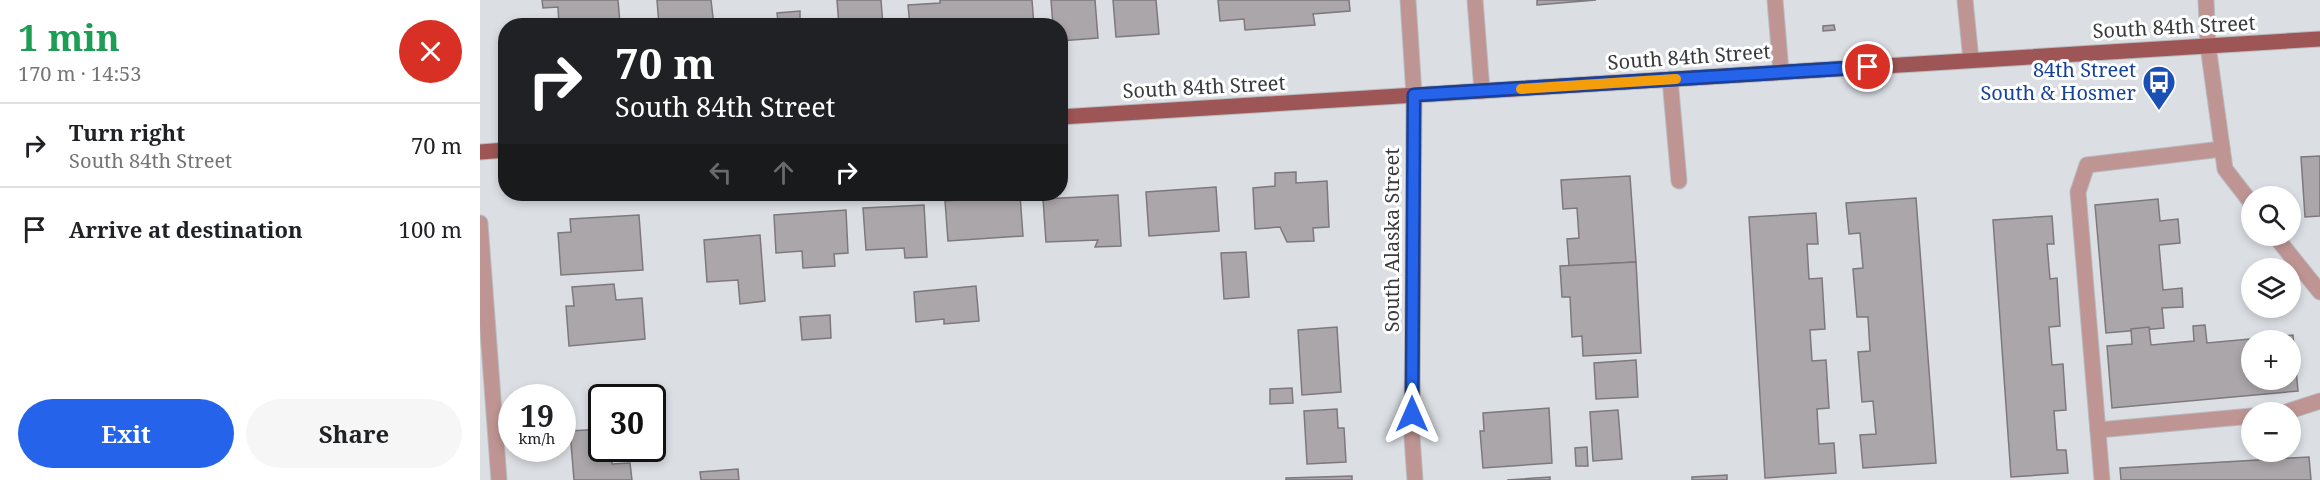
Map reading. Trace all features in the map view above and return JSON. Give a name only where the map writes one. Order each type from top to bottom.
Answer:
[{"type":"main road","name":"South 84th Street","points":[[1068,117],[2320,39]]},
{"type":"main road","points":[[480,152],[498,151]]},
{"type":"street","name":"South Alaska Street","points":[[1408,0],[1414,95],[1412,437],[1415,480]]},
{"type":"street","points":[[1475,0],[1482,91]]},
{"type":"street","points":[[1774,0],[1781,72]]},
{"type":"street","points":[[1965,0],[1971,60]]},
{"type":"street","points":[[2206,0],[2208,46],[2225,169],[2241,190]]},
{"type":"street","points":[[1670,79],[1679,181]]},
{"type":"street","points":[[2103,480],[2078,192],[2087,165],[2222,149]]},
{"type":"street","points":[[480,223],[499,480]]},
{"type":"street","points":[[2283,246],[2320,292]]},
{"type":"street","points":[[2301,409],[2320,401]]},
{"type":"street","points":[[2098,430],[2241,417]]},
{"type":"building","points":[[542,0],[618,0],[620,18],[559,18],[558,7],[543,8]]},
{"type":"building","points":[[657,0],[711,0],[713,18],[658,18]]},
{"type":"building","points":[[837,0],[881,0],[882,18],[838,18]]},
{"type":"building","points":[[940,0],[1032,0],[1033,18],[909,18],[908,5],[940,3]]},
{"type":"building","points":[[1051,0],[1095,0],[1098,38],[1068,40],[1068,18],[1052,18]]},
{"type":"building","points":[[1113,0],[1156,0],[1159,34],[1116,37]]},
{"type":"building","points":[[1218,0],[1349,0],[1350,11],[1313,14],[1315,25],[1245,30],[1244,19],[1220,21]]},
{"type":"building","points":[[1537,0],[1596,0],[1537,5]]},
{"type":"building","points":[[800,11],[800,18],[778,18],[777,13]]},
{"type":"building","points":[[1834,25],[1835,30],[1823,31],[1823,26]]},
{"type":"building","points":[[2320,156],[2320,216],[2305,217],[2301,157]]},
{"type":"building","points":[[1296,172],[1296,183],[1327,181],[1329,227],[1313,228],[1314,241],[1287,242],[1280,227],[1255,229],[1253,188],[1275,186],[1275,173]]},
{"type":"building","points":[[1630,176],[1636,262],[1569,266],[1567,239],[1579,238],[1577,208],[1563,209],[1561,180]]},
{"type":"building","points":[[1216,187],[1219,231],[1149,236],[1146,192]]},
{"type":"building","points":[[1118,195],[1121,246],[1095,247],[1098,240],[1046,242],[1043,201],[1068,201],[1068,198]]},
{"type":"building","points":[[1916,198],[1936,463],[1863,468],[1860,435],[1876,434],[1873,401],[1862,402],[1858,352],[1870,351],[1868,317],[1857,317],[1853,269],[1863,268],[1860,233],[1849,234],[1846,203]]},
{"type":"building","points":[[2158,199],[2160,221],[2178,219],[2180,243],[2159,245],[2163,290],[2182,288],[2183,307],[2162,308],[2164,328],[2106,333],[2095,205]]},
{"type":"building","points":[[945,201],[1020,201],[1023,236],[948,241]]},
{"type":"building","points":[[924,205],[927,257],[905,258],[904,248],[866,250],[863,208]]},
{"type":"building","points":[[846,210],[848,253],[834,254],[835,266],[803,268],[802,251],[776,253],[774,215]]},
{"type":"building","points":[[1816,213],[1818,244],[1807,244],[1809,279],[1822,278],[1825,329],[1810,330],[1812,361],[1826,360],[1829,408],[1817,409],[1819,444],[1834,443],[1836,473],[1765,478],[1749,217]]},
{"type":"building","points":[[639,215],[643,270],[561,275],[558,233],[571,232],[570,219]]},
{"type":"building","points":[[2052,216],[2054,244],[2047,244],[2050,279],[2057,278],[2060,326],[2049,327],[2052,365],[2063,364],[2066,410],[2054,411],[2057,450],[2066,450],[2068,473],[2011,477],[1993,220]]},
{"type":"building","points":[[760,235],[765,301],[740,304],[738,280],[707,282],[704,240]]},
{"type":"building","points":[[1246,252],[1249,297],[1224,299],[1221,253]]},
{"type":"building","points":[[1636,262],[1641,353],[1583,356],[1582,336],[1572,337],[1570,297],[1562,297],[1560,266]]},
{"type":"building","points":[[614,284],[616,300],[642,298],[645,339],[569,346],[566,306],[574,306],[572,287]]},
{"type":"building","points":[[976,286],[979,321],[944,324],[944,319],[916,322],[914,292]]},
{"type":"building","points":[[830,315],[831,338],[802,340],[800,317]]},
{"type":"building","points":[[2205,325],[2207,343],[2241,340],[2241,390],[2298,391],[2112,408],[2107,346],[2132,344],[2131,329],[2149,327],[2151,345],[2194,341],[2193,326]]},
{"type":"building","points":[[1337,327],[1341,392],[1302,395],[1298,330]]},
{"type":"building","points":[[1636,360],[1638,397],[1596,399],[1594,363]]},
{"type":"building","points":[[1292,388],[1293,403],[1270,404],[1270,389]]},
{"type":"building","points":[[1549,408],[1552,463],[1483,468],[1480,431],[1484,431],[1483,413]]},
{"type":"building","points":[[1337,409],[1338,428],[1344,428],[1346,462],[1307,464],[1304,411]]},
{"type":"building","points":[[1618,410],[1622,459],[1593,461],[1590,412]]},
{"type":"building","points":[[588,430],[588,462],[630,463],[632,480],[574,480],[573,462],[576,462],[576,431]]},
{"type":"building","points":[[1587,447],[1588,466],[1576,466],[1575,448]]},
{"type":"building","points":[[2301,457],[2309,457],[2311,480],[2121,480],[2120,468],[2241,461],[2301,462]]},
{"type":"building","points":[[738,469],[739,480],[701,480],[700,472]]},
{"type":"building","points":[[1727,475],[1727,480],[1692,480],[1692,477]]},
{"type":"building","points":[[1352,476],[1352,480],[1286,480],[1286,478]]},
{"type":"building","points":[[1550,477],[1550,480],[1507,480]]},
{"type":"slow traffic","points":[[1521,89],[1676,79]]},
{"type":"place","name":"84th Street South & Hosmer","points":[[2159,111]]},
{"type":"route","points":[[1412,414],[1414,95],[1868,67]]}]
